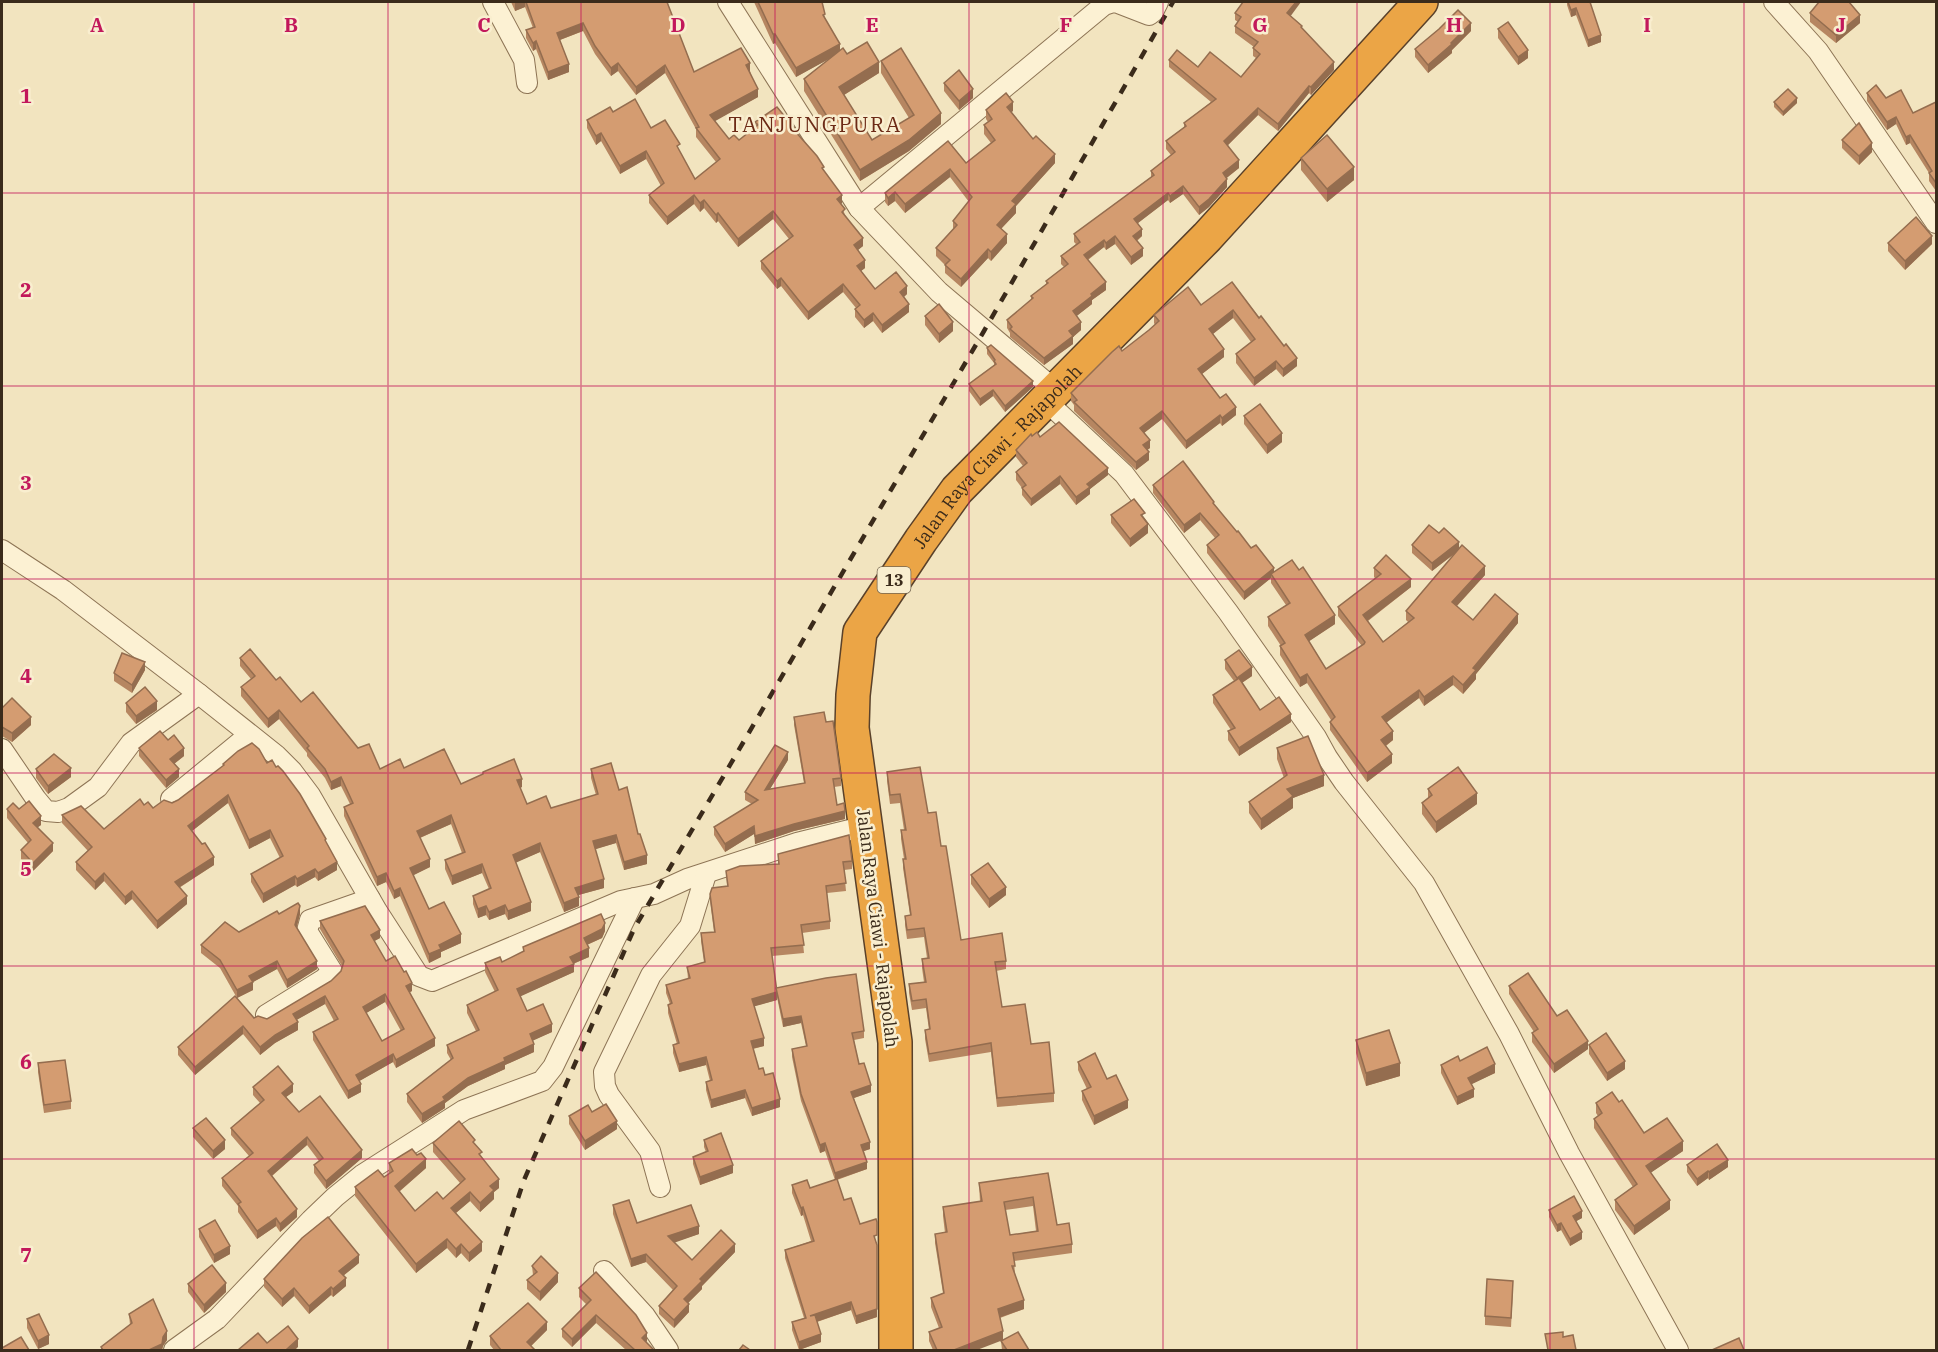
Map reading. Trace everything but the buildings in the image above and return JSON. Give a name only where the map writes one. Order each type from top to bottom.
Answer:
[{"type":"highway","name":"Jalan Raya Ciawi - Rajapolah","points":[[896,1350],[895,1042],[852,728],[860,632],[957,490],[1207,237],[1421,2]]},
{"type":"street","points":[[493,2],[524,60],[527,83]]},
{"type":"street","points":[[728,2],[859,208],[939,292],[1050,395],[1124,474],[1228,612],[1316,737],[1344,782],[1424,884],[1509,1034],[1569,1153],[1678,1350]]},
{"type":"street","points":[[859,208],[1104,6],[1113,2],[1149,15],[1158,2]]},
{"type":"street","points":[[1774,2],[1818,51],[1936,223]]},
{"type":"street","points":[[2,550],[63,590],[199,694],[276,755],[292,771],[310,795],[370,899],[419,976],[432,981],[621,901],[654,894],[687,879],[797,843],[866,826]]},
{"type":"street","points":[[2,749],[46,811],[57,812],[69,808],[98,787],[131,743],[199,694]]},
{"type":"street","points":[[171,799],[249,735]]},
{"type":"street","points":[[660,1188],[650,1151],[609,1095],[605,1086],[604,1072],[651,975],[690,926],[706,874]]},
{"type":"street","points":[[174,1350],[217,1319],[311,1220],[362,1175],[464,1110],[542,1081],[553,1067],[635,898]]},
{"type":"street","points":[[266,1015],[324,979],[332,971],[307,931],[310,920],[370,899]]},
{"type":"street","points":[[604,1270],[645,1316],[668,1350]]},
{"type":"railway","points":[[468,1350],[524,1180],[634,929],[984,331],[1173,2]]},
{"type":"district","name":"TANJUNGPURA","points":[[815,124]]}]
